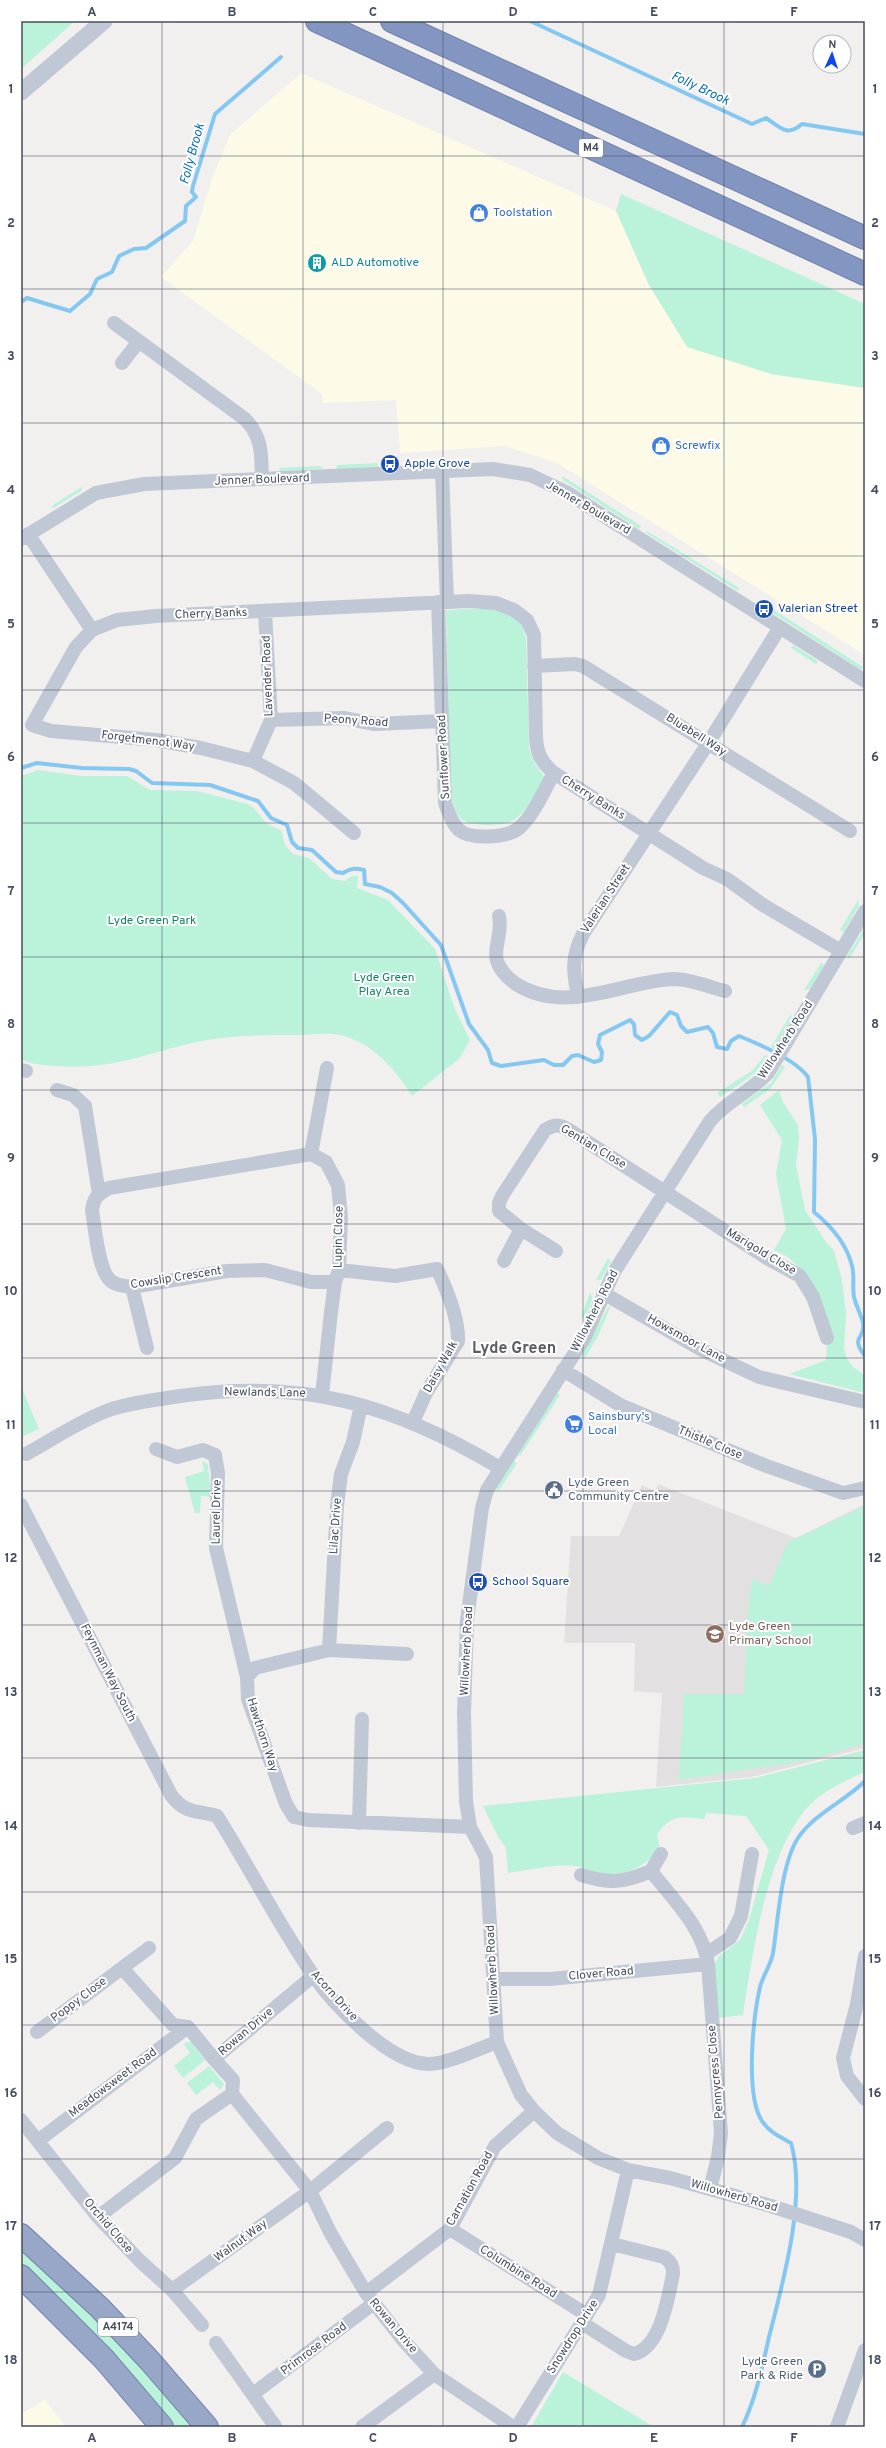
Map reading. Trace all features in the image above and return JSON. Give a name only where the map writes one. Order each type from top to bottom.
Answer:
[{"type":"highway","name":"M4","points":[[317,21],[865,274]]},
{"type":"highway","points":[[392,21],[865,238]]},
{"type":"highway","name":"A4174","points":[[21,2235],[100,2308],[150,2361],[207,2427]]},
{"type":"highway","name":"A4174","points":[[21,2276],[104,2359],[162,2427]]},
{"type":"street","points":[[21,92],[104,21]]},
{"type":"street","points":[[114,323],[245,419],[256,431],[259,440],[262,479]]},
{"type":"street","points":[[122,363],[139,341]]},
{"type":"street","name":"Jenner Boulevard","points":[[24,537],[96,493],[144,484],[493,469],[530,475],[566,492],[865,681]]},
{"type":"street","points":[[442,472],[442,602]]},
{"type":"street","points":[[24,537],[92,630]]},
{"type":"street","name":"Cherry Banks","points":[[92,630],[117,620],[130,618],[442,602],[496,603],[514,610],[527,620],[534,635],[537,752],[542,762],[554,773],[703,868],[727,880],[763,905],[841,951]]},
{"type":"street","name":"Sunflower Road","points":[[442,602],[442,721],[445,802],[448,813],[459,830],[469,835],[505,834],[518,828],[527,818],[554,773]]},
{"type":"street","name":"Lavender Road","points":[[253,761],[271,720],[265,612]]},
{"type":"street","name":"Valerian Street","points":[[578,997],[573,967],[576,949],[583,934],[708,742],[780,627]]},
{"type":"street","name":"Forgetmenot Way","points":[[92,630],[76,647],[26,723],[51,731],[156,740],[201,748],[253,761],[294,783],[354,833]]},
{"type":"street","name":"Bluebell Way","points":[[534,666],[575,664],[583,666],[850,831]]},
{"type":"street","name":"Peony Road","points":[[271,720],[342,718],[376,724],[442,721]]},
{"type":"street","name":"Willowherb Road","points":[[865,911],[768,1074],[759,1083],[721,1108],[710,1121],[664,1191],[603,1293],[585,1337],[487,1490],[482,1508],[467,1620],[464,1759],[466,1801],[470,1827],[486,1857],[497,2042],[521,2095],[534,2111],[557,2133],[598,2158],[628,2170],[710,2189],[771,2206],[851,2232],[865,2240]]},
{"type":"street","points":[[499,916],[502,927],[497,950],[497,961],[511,981],[527,991],[548,996],[578,997],[653,981],[676,979],[725,991]]},
{"type":"street","points":[[57,1090],[73,1096],[84,1106],[99,1194],[109,1188],[311,1154],[327,1068]]},
{"type":"street","name":"Gentian Close","points":[[556,1251],[521,1229],[499,1211],[499,1203],[545,1130],[553,1125],[561,1125],[664,1191]]},
{"type":"street","name":"Lupin Close","points":[[311,1154],[326,1162],[338,1184],[341,1218],[337,1276],[322,1395]]},
{"type":"street","name":"Marigold Close","points":[[664,1191],[767,1258],[800,1276],[813,1297],[827,1338]]},
{"type":"street","name":"Cowslip Crescent","points":[[99,1194],[94,1199],[92,1210],[104,1273],[115,1283],[132,1287],[227,1271],[265,1270],[312,1282],[337,1276]]},
{"type":"street","points":[[504,1261],[521,1229]]},
{"type":"street","name":"Daisy Walk","points":[[337,1276],[395,1276],[437,1269],[446,1288],[458,1332],[458,1341],[426,1394],[413,1422]]},
{"type":"street","points":[[132,1287],[147,1348]]},
{"type":"street","name":"Howsmoor Lane","points":[[603,1293],[702,1350],[759,1377],[865,1402]]},
{"type":"street","name":"Thistle Close","points":[[563,1370],[620,1405],[764,1465],[843,1493],[865,1488]]},
{"type":"street","name":"Newlands Lane","points":[[26,1454],[99,1415],[124,1406],[228,1391],[273,1391],[322,1395],[361,1405],[413,1422],[464,1446],[500,1468]]},
{"type":"street","name":"Lilac Drive","points":[[328,1650],[337,1506],[341,1474],[353,1442],[361,1405]]},
{"type":"street","name":"Laurel Drive","points":[[156,1449],[177,1457],[203,1450],[214,1455],[218,1473],[216,1548],[247,1677]]},
{"type":"street","name":"Feynman Way South","points":[[21,1505],[171,1795],[179,1805],[191,1812],[203,1812],[217,1816]]},
{"type":"street","points":[[247,1677],[255,1668],[328,1650],[407,1654]]},
{"type":"street","name":"Hawthorn Way","points":[[247,1677],[248,1698],[286,1804],[294,1817],[308,1820],[359,1823],[470,1827]]},
{"type":"street","points":[[359,1823],[362,1719]]},
{"type":"street","name":"Acorn Drive","points":[[217,1816],[313,1976],[343,2010],[370,2035],[400,2057],[430,2064],[497,2042]]},
{"type":"street","points":[[581,1875],[598,1881],[616,1882],[651,1871],[661,1854]]},
{"type":"street","points":[[707,1959],[730,1938],[741,1916],[752,1854]]},
{"type":"street","name":"Pennycress Close","points":[[651,1871],[699,1933],[707,1959],[721,2133],[718,2156],[710,2189]]},
{"type":"street","name":"Poppy Close","points":[[37,2032],[149,1948]]},
{"type":"street","points":[[865,1956],[857,2004],[843,2058],[847,2076],[865,2099]]},
{"type":"street","name":"Clover Road","points":[[493,1979],[550,1979],[707,1959]]},
{"type":"street","points":[[122,1968],[173,2025],[188,2027],[214,2059]]},
{"type":"street","name":"Rowan Drive","points":[[313,1976],[214,2059],[233,2080],[232,2094],[310,2191],[331,2234],[370,2298],[434,2374],[513,2427]]},
{"type":"street","name":"Meadowsweet Road","points":[[39,2140],[188,2027]]},
{"type":"street","points":[[98,2217],[175,2158],[196,2119],[232,2094]]},
{"type":"street","name":"Carnation Road","points":[[370,2298],[450,2229],[495,2146],[534,2111]]},
{"type":"street","name":"Orchid Close","points":[[21,2120],[39,2140],[98,2217],[140,2261],[172,2290],[202,2325]]},
{"type":"street","points":[[310,2191],[387,2128]]},
{"type":"street","name":"Snowdrop Drive","points":[[517,2427],[599,2295],[628,2170]]},
{"type":"street","name":"Walnut Way","points":[[172,2290],[310,2191]]},
{"type":"street","name":"Columbine Road","points":[[450,2229],[584,2319],[626,2351],[634,2354],[647,2348],[665,2315],[673,2267],[670,2261],[664,2257],[612,2244]]},
{"type":"street","name":"Primrose Road","points":[[253,2394],[370,2298]]},
{"type":"street","points":[[216,2343],[275,2426]]},
{"type":"street","points":[[837,2427],[865,2350]]},
{"type":"street","points":[[362,2427],[434,2374]]},
{"type":"shaded area","points":[[301,73],[616,211],[649,285],[771,374],[865,388],[865,655],[557,463],[505,446],[400,453],[396,400],[323,403],[322,394],[161,277],[193,241],[213,176],[230,135]]},
{"type":"shaded area","name":"Lyde Green Primary School","points":[[658,1484],[796,1538],[865,1504],[865,1748],[751,1777],[656,1787],[662,1693],[634,1691],[635,1643],[564,1643],[571,1536],[619,1536],[642,1485],[655,1491]]},
{"type":"shaded area","points":[[45,2400],[66,2427],[21,2427],[21,2414]]},
{"type":"green space","points":[[21,21],[75,21],[21,69]]},
{"type":"green space","points":[[621,194],[865,304],[865,388],[771,374],[687,347],[649,285],[616,211]]},
{"type":"green space","points":[[378,463],[378,467],[337,469],[337,465]]},
{"type":"green space","points":[[321,466],[322,469],[280,471],[279,468]]},
{"type":"green space","points":[[562,476],[641,526],[639,529],[563,480]]},
{"type":"green space","points":[[83,486],[81,491],[52,509],[53,505]]},
{"type":"green space","points":[[647,531],[739,588],[738,591],[646,533]]},
{"type":"green space","points":[[483,609],[502,611],[517,619],[521,623],[524,631],[526,639],[529,748],[535,764],[546,779],[532,801],[519,816],[514,820],[502,824],[486,825],[464,821],[460,818],[453,804],[451,795],[446,610]]},
{"type":"green space","points":[[774,610],[863,667],[861,670],[773,613]]},
{"type":"green space","points":[[793,645],[818,661],[816,664],[791,648]]},
{"type":"green space","name":"Lyde Green Park","points":[[38,770],[81,776],[127,776],[150,790],[197,791],[248,804],[257,811],[265,822],[274,828],[281,830],[285,845],[293,854],[309,858],[332,879],[345,881],[352,876],[358,876],[357,888],[388,900],[435,949],[454,1007],[470,1040],[460,1058],[412,1096],[398,1076],[382,1058],[362,1044],[352,1039],[335,1034],[218,1038],[187,1044],[116,1063],[77,1067],[34,1064],[21,1059],[21,776]]},
{"type":"green space","points":[[858,900],[859,905],[844,932],[840,930]]},
{"type":"green space","points":[[864,929],[865,933],[849,959],[847,956]]},
{"type":"green space","points":[[821,963],[824,965],[810,989],[804,990]]},
{"type":"green space","points":[[791,1014],[792,1018],[774,1049],[771,1047]]},
{"type":"green space","points":[[765,1055],[769,1057],[759,1069],[720,1097],[717,1093],[753,1070]]},
{"type":"green space","points":[[782,1065],[785,1067],[770,1089],[744,1107],[742,1104],[771,1083]]},
{"type":"green space","points":[[779,1090],[783,1102],[798,1125],[799,1139],[796,1165],[805,1210],[826,1242],[834,1251],[842,1280],[846,1313],[844,1347],[846,1357],[853,1367],[865,1375],[865,1393],[789,1374],[826,1360],[827,1345],[832,1337],[808,1277],[788,1257],[774,1250],[786,1229],[776,1174],[782,1140],[760,1105]]},
{"type":"green space","points":[[608,1258],[611,1261],[601,1280],[596,1280]]},
{"type":"green space","points":[[590,1293],[593,1298],[585,1318],[581,1317]]},
{"type":"green space","points":[[611,1306],[598,1336],[585,1358],[582,1355],[608,1307]]},
{"type":"green space","points":[[21,1386],[39,1429],[21,1437]]},
{"type":"green space","points":[[557,1393],[560,1395],[520,1456],[518,1455]]},
{"type":"green space","points":[[202,1461],[208,1464],[211,1497],[201,1496],[200,1513],[195,1513],[185,1477],[204,1471]]},
{"type":"green space","points":[[514,1461],[517,1463],[499,1490],[496,1489]]},
{"type":"green space","points":[[865,1506],[865,1743],[810,1760],[679,1780],[684,1694],[744,1694],[749,1598],[753,1579],[769,1586],[788,1542]]},
{"type":"green space","points":[[865,1750],[865,1772],[849,1779],[818,1797],[806,1809],[792,1829],[771,1879],[763,1907],[756,1936],[743,2015],[718,2018],[713,1967],[719,1956],[740,1940],[749,1920],[769,1850],[746,1816],[707,1813],[704,1819],[677,1818],[672,1820],[662,1828],[657,1835],[660,1848],[654,1855],[639,1866],[623,1873],[605,1874],[596,1873],[578,1866],[559,1866],[508,1873],[506,1848],[498,1837],[483,1806],[755,1778]]},
{"type":"green space","points":[[191,2042],[205,2060],[183,2078],[174,2066],[190,2053],[184,2044]]},
{"type":"green space","points":[[209,2066],[224,2084],[220,2090],[213,2082],[196,2095],[187,2083]]},
{"type":"green space","points":[[21,2246],[133,2357],[193,2427],[175,2427],[152,2400],[21,2266]]},
{"type":"green space","points":[[563,2372],[654,2427],[531,2427]]},
{"type":"waterway","name":"Folly Brook","points":[[530,21],[752,124],[766,118],[784,130],[792,130],[802,124],[865,134]]},
{"type":"waterway","name":"Folly Brook","points":[[21,302],[27,298],[70,311],[90,294],[97,279],[112,272],[119,256],[134,249],[146,248],[185,221],[186,206],[196,197],[192,192],[193,186],[215,114],[281,57]]},
{"type":"waterway","points":[[21,768],[37,763],[82,768],[129,769],[136,771],[152,783],[210,785],[258,801],[271,818],[287,825],[292,842],[298,848],[312,850],[336,872],[343,873],[353,869],[364,870],[365,884],[380,887],[392,893],[441,945],[469,1024],[488,1050],[492,1063],[501,1066],[544,1060],[554,1065],[563,1065],[572,1056],[578,1055],[594,1062],[601,1060],[602,1052],[598,1044],[600,1035],[630,1020],[634,1024],[635,1035],[642,1040],[649,1036],[670,1012],[677,1015],[681,1026],[687,1032],[708,1027],[713,1033],[717,1047],[727,1049],[731,1041],[739,1036],[756,1043],[795,1064],[808,1077],[815,1139],[814,1212],[838,1236],[850,1258],[853,1270],[854,1297],[863,1323],[858,1344],[865,1356]]},
{"type":"waterway","points":[[742,2427],[758,2383],[781,2291],[795,2214],[796,2189],[795,2165],[791,2143],[775,2134],[768,2128],[762,2121],[757,2109],[752,2075],[753,2036],[757,2001],[761,1983],[773,1953],[781,1893],[792,1849],[798,1838],[812,1822],[865,1781]]},
{"type":"place","name":"Toolstation","points":[[479,213]]},
{"type":"place","name":"ALD Automotive","points":[[317,263]]},
{"type":"place","name":"Screwfix","points":[[661,446]]},
{"type":"place","name":"Apple Grove","points":[[390,464]]},
{"type":"place","name":"Valerian Street","points":[[764,609]]},
{"type":"place","name":"Sainsbury's Local","points":[[574,1424]]},
{"type":"place","name":"Lyde Green Community Centre","points":[[554,1490]]},
{"type":"place","name":"School Square","points":[[478,1582]]},
{"type":"place","name":"Lyde Green Primary School","points":[[715,1634]]},
{"type":"place","name":"Lyde Green Park & Ride","points":[[817,2369]]},
{"type":"district","name":"Lyde Green","points":[[514,1349]]},
{"type":"park label","name":"Lyde Green Play Area","points":[[384,985]]}]
